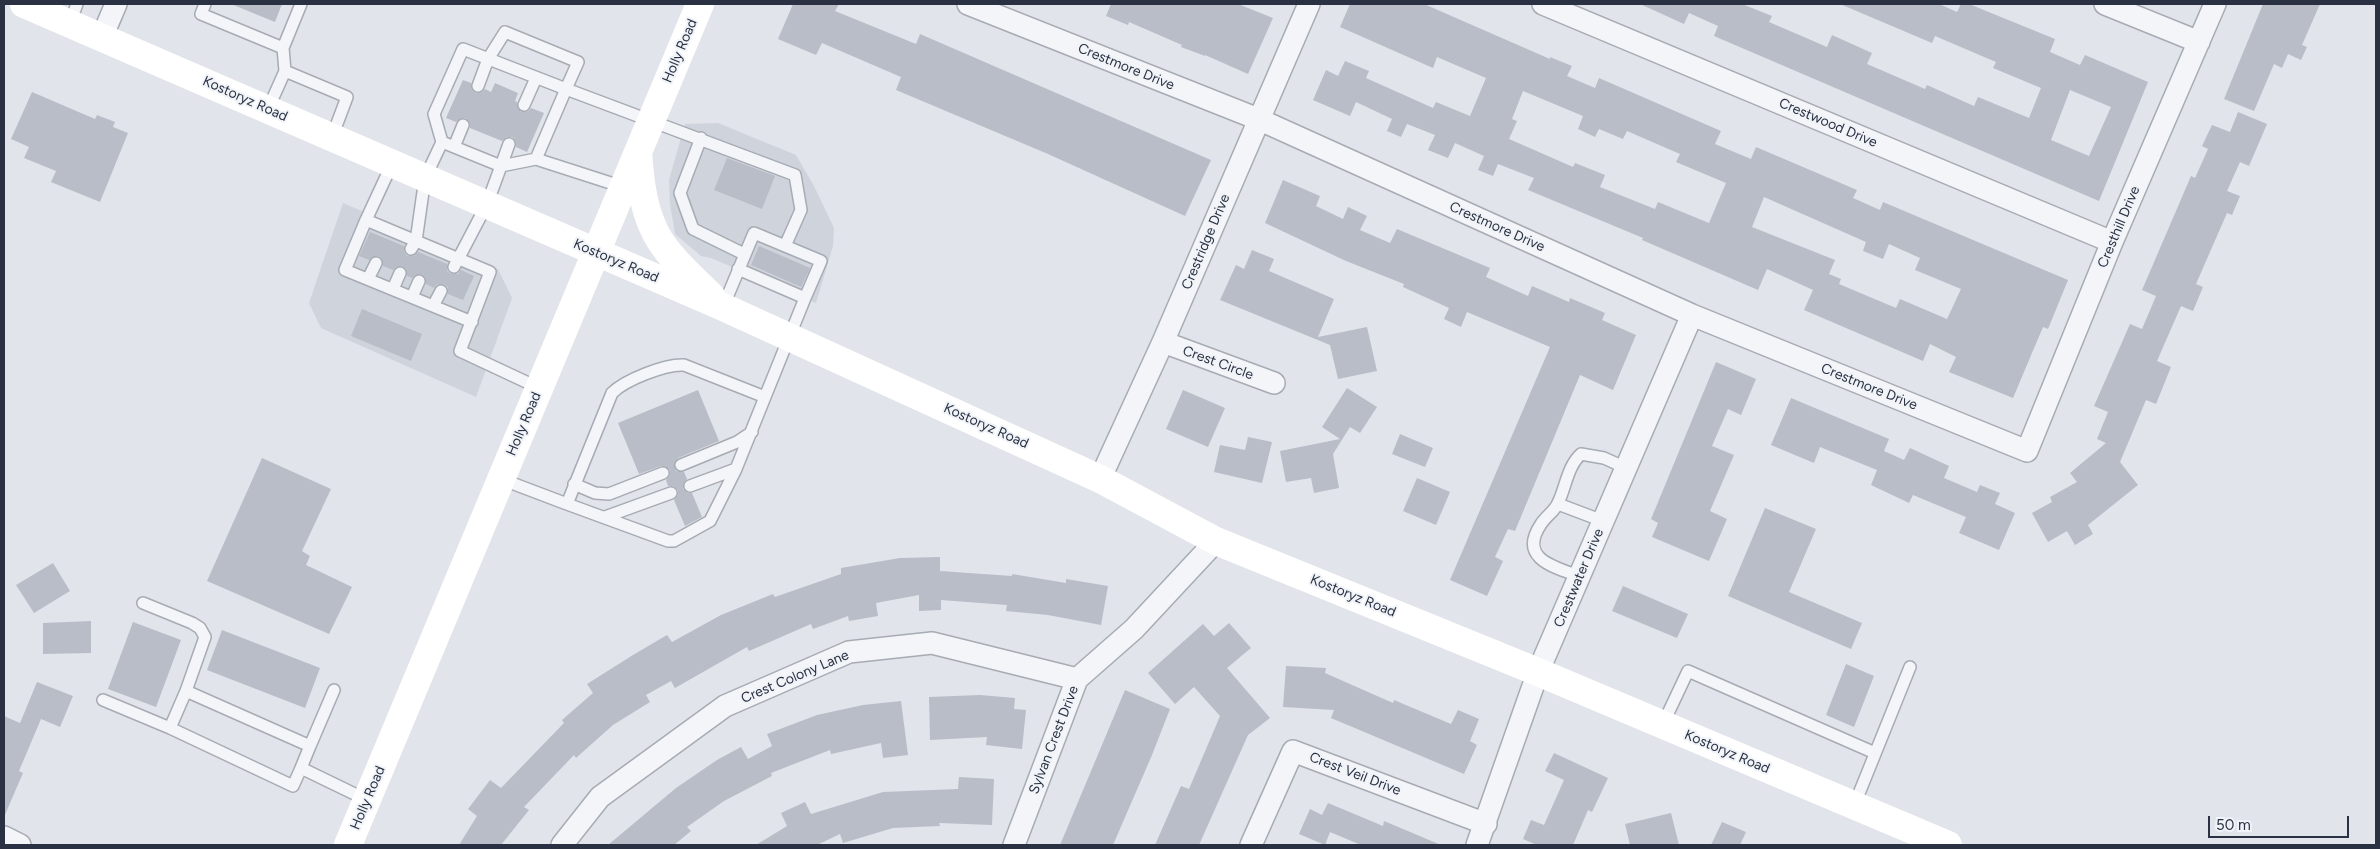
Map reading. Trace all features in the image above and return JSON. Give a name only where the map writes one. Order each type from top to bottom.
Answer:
[{"type":"main road","name":"Kostoryz Road","points":[[24,4],[73,14],[102,37],[723,307],[1100,479],[1216,541],[1538,672],[1948,845]]},
{"type":"main road","name":"Holly Road","points":[[348,845],[700,4]]},
{"type":"main road","points":[[638,152],[646,208],[658,237],[677,261],[723,307]]},
{"type":"street","points":[[102,37],[116,4]]},
{"type":"street","name":"Crestmore Drive","points":[[968,4],[1258,119],[1692,315],[2027,451]]},
{"type":"street","name":"Crestridge Drive","points":[[1100,479],[1163,342],[1309,4]]},
{"type":"street","name":"Crestwood Drive","points":[[1543,4],[1575,10],[2112,242]]},
{"type":"street","points":[[2105,4],[2199,42]]},
{"type":"street","name":"Cresthill Drive","points":[[2027,451],[2112,242],[2215,4]]},
{"type":"street","name":"Crestwater Drive","points":[[1477,845],[1486,824],[1538,672],[1692,315]]},
{"type":"street","name":"Crest Circle","points":[[1163,342],[1274,383]]},
{"type":"street","name":"Sylvan Crest Drive","points":[[1014,845],[1077,679],[1134,629],[1216,541]]},
{"type":"street","name":"Crest Colony Lane","points":[[562,845],[600,797],[725,706],[849,652],[932,643],[1077,679]]},
{"type":"street","name":"Crest Veil Drive","points":[[1251,845],[1293,751],[1486,824]]},
{"type":"street","points":[[4,837],[20,845]]},
{"type":"lane","points":[[206,4],[202,14],[283,48]]},
{"type":"lane","points":[[268,109],[285,71],[283,48],[301,4]]},
{"type":"lane","points":[[478,86],[488,59],[505,32],[578,62],[536,159]]},
{"type":"lane","points":[[413,245],[425,178],[442,142],[434,114],[463,49],[795,175],[801,210],[779,247]]},
{"type":"lane","points":[[285,71],[348,96],[332,137]]},
{"type":"lane","points":[[524,105],[536,78]]},
{"type":"lane","points":[[454,146],[463,125]]},
{"type":"lane","points":[[701,138],[680,193],[693,229],[744,254]]},
{"type":"lane","points":[[442,142],[501,166],[536,159],[623,187]]},
{"type":"lane","points":[[457,263],[487,204],[510,144]]},
{"type":"lane","points":[[392,164],[366,220],[346,270],[472,322]]},
{"type":"lane","points":[[366,220],[388,235],[457,263],[490,272],[460,351],[539,388]]},
{"type":"lane","points":[[501,479],[655,538],[674,541],[710,521],[752,432],[821,261],[799,258],[754,233],[723,307]]},
{"type":"lane","points":[[368,279],[376,263]]},
{"type":"lane","points":[[738,268],[764,275],[788,286],[806,298]]},
{"type":"lane","points":[[393,289],[400,273]]},
{"type":"lane","points":[[412,297],[419,281]]},
{"type":"lane","points":[[433,306],[441,291]]},
{"type":"lane","points":[[566,504],[612,393],[617,388],[649,373],[675,364],[684,365],[765,397]]},
{"type":"lane","points":[[681,465],[737,442],[752,432]]},
{"type":"lane","points":[[1579,576],[1542,561],[1534,551],[1533,537],[1542,522],[1558,504],[1572,465],[1581,454],[1604,458],[1626,468]]},
{"type":"lane","points":[[690,486],[736,469]]},
{"type":"lane","points":[[574,484],[595,493],[609,494],[663,473]]},
{"type":"lane","points":[[605,518],[671,493]]},
{"type":"lane","points":[[1558,504],[1603,521]]},
{"type":"lane","points":[[143,602],[192,623],[200,628],[205,637],[186,691],[170,728]]},
{"type":"lane","points":[[1854,806],[1910,667]]},
{"type":"lane","points":[[1663,724],[1688,672],[1875,753]]},
{"type":"lane","points":[[103,700],[170,728],[293,786],[334,690]]},
{"type":"lane","points":[[186,691],[310,746]]},
{"type":"lane","points":[[302,768],[367,800]]},
{"type":"shaded area","points":[[718,123],[796,155],[814,186],[834,228],[833,246],[816,303],[711,258],[701,256],[675,234],[670,204],[669,180],[685,124]]},
{"type":"shaded area","points":[[343,203],[498,269],[512,298],[476,397],[321,328],[309,303]]},
{"type":"building","points":[[231,4],[282,4],[275,22]]},
{"type":"building","points":[[793,4],[839,4],[835,11],[916,44],[920,34],[1211,160],[1185,216],[1048,154],[896,90],[901,77],[822,43],[816,55],[778,39]]},
{"type":"building","points":[[1111,4],[1238,4],[1273,18],[1248,74],[1205,55],[1181,47],[1182,45],[1129,22],[1128,25],[1106,16]]},
{"type":"building","points":[[1350,4],[1424,4],[1550,59],[1550,57],[1572,66],[1567,76],[1595,88],[1599,78],[1721,131],[1715,144],[1751,159],[1756,147],[1857,190],[1853,198],[1880,210],[1883,202],[2068,280],[2048,329],[2043,327],[2013,398],[1949,372],[1956,357],[1930,344],[1923,361],[1804,310],[1813,290],[1767,269],[1758,290],[1642,240],[1643,238],[1528,190],[1534,178],[1498,164],[1493,176],[1478,170],[1484,156],[1455,143],[1448,158],[1428,150],[1435,135],[1407,124],[1401,137],[1387,131],[1392,119],[1356,102],[1350,116],[1313,100],[1326,70],[1338,76],[1345,61],[1369,71],[1366,78],[1433,108],[1436,102],[1470,116],[1486,78],[1437,57],[1433,68],[1340,27]],"holes":[[[1523,91],[1583,116],[1578,129],[1595,137],[1599,129],[1623,139],[1627,131],[1680,154],[1676,162],[1726,183],[1709,223],[1658,202],[1655,209],[1600,187],[1605,175],[1575,163],[1573,167],[1509,139],[1517,121],[1512,119]],[[1764,197],[1866,242],[1863,251],[1883,259],[1889,244],[1920,258],[1915,270],[1961,289],[1947,319],[1900,299],[1896,308],[1839,284],[1841,279],[1829,274],[1835,260],[1752,227]]]},
{"type":"building","points":[[1640,4],[1742,4],[1772,16],[1769,22],[1827,47],[1832,35],[1872,53],[1867,64],[1925,89],[1927,85],[1974,106],[1978,97],[2029,118],[2041,88],[1993,68],[1996,62],[1935,36],[1932,43],[1840,4],[1939,4],[1957,12],[1961,4],[1969,4],[2055,39],[2050,52],[2080,65],[2085,55],[2148,82],[2099,201],[1714,36],[1718,26],[1689,13],[1684,24]],"holes":[[[2070,90],[2111,107],[2089,156],[2051,140]]]},
{"type":"building","points":[[2263,4],[2320,4],[2302,45],[2307,47],[2301,60],[2288,54],[2282,68],[2274,64],[2254,111],[2224,99]]},
{"type":"building","points":[[463,80],[471,83],[472,90],[476,93],[482,92],[485,89],[491,92],[495,83],[518,93],[515,101],[521,112],[528,111],[531,108],[544,113],[527,152],[516,147],[516,142],[512,137],[507,137],[502,141],[470,128],[466,118],[456,122],[446,118]]},
{"type":"building","points":[[32,92],[95,119],[97,115],[115,122],[113,127],[128,133],[100,202],[51,182],[56,171],[24,158],[29,147],[11,139]]},
{"type":"building","points":[[2238,112],[2267,124],[2249,166],[2240,162],[2227,191],[2240,196],[2232,215],[2227,213],[2196,284],[2203,287],[2193,311],[2181,306],[2157,361],[2171,367],[2156,404],[2146,400],[2120,462],[2138,485],[2088,525],[2093,534],[2075,545],[2067,531],[2048,542],[2032,513],[2052,502],[2050,497],[2077,482],[2070,473],[2106,443],[2097,439],[2108,412],[2094,406],[2130,324],[2142,329],[2156,296],[2142,290],[2191,176],[2195,178],[2208,149],[2202,146],[2212,125],[2230,132]]},
{"type":"building","points":[[727,158],[775,176],[762,209],[714,190]]},
{"type":"building","points":[[1283,180],[1320,196],[1316,206],[1343,219],[1348,207],[1367,216],[1360,230],[1390,243],[1397,229],[1490,268],[1486,277],[1528,296],[1532,286],[1569,302],[1570,298],[1605,313],[1602,320],[1636,335],[1613,390],[1580,375],[1515,531],[1508,529],[1495,557],[1503,561],[1487,596],[1450,580],[1550,347],[1467,312],[1461,327],[1444,319],[1449,308],[1403,287],[1404,284],[1346,261],[1265,223]]},
{"type":"building","points":[[370,232],[404,246],[404,252],[407,256],[414,256],[418,252],[447,264],[447,271],[451,274],[458,274],[461,270],[474,276],[463,300],[448,294],[448,287],[444,284],[437,284],[434,288],[426,284],[425,277],[422,274],[415,275],[412,278],[407,276],[406,269],[403,266],[396,267],[393,270],[383,266],[382,259],[379,256],[372,257],[369,260],[359,256]]},
{"type":"building","points":[[759,246],[810,268],[801,287],[751,265]]},
{"type":"building","points":[[1252,250],[1274,259],[1269,271],[1334,299],[1318,337],[1367,327],[1377,371],[1338,379],[1330,345],[1220,300],[1236,265],[1244,269]]},
{"type":"building","points":[[362,309],[422,334],[411,361],[351,336]]},
{"type":"building","points":[[1716,362],[1756,379],[1741,415],[1728,409],[1712,446],[1734,455],[1710,511],[1727,519],[1709,561],[1652,537],[1658,523],[1651,519]]},
{"type":"building","points":[[1347,388],[1377,407],[1360,433],[1350,427],[1333,454],[1339,488],[1314,493],[1311,478],[1286,482],[1280,451],[1340,439],[1322,427]]},
{"type":"building","points":[[698,390],[719,441],[678,458],[674,464],[676,471],[684,472],[687,479],[683,484],[683,489],[688,493],[692,493],[702,517],[685,526],[674,500],[678,495],[678,490],[673,486],[668,486],[666,480],[670,475],[670,470],[665,466],[661,466],[639,474],[618,423]]},
{"type":"building","points":[[1183,390],[1225,408],[1208,447],[1166,429]]},
{"type":"building","points":[[1791,398],[1889,439],[1884,451],[1904,460],[1910,448],[1949,466],[1944,478],[1977,492],[1980,485],[2000,493],[1995,504],[2015,513],[1999,550],[1959,533],[1966,517],[1913,495],[1909,503],[1871,485],[1877,470],[1820,447],[1814,463],[1771,445]]},
{"type":"building","points":[[1400,434],[1433,448],[1425,467],[1392,454]]},
{"type":"building","points":[[1248,437],[1272,442],[1262,483],[1214,472],[1220,445],[1245,450]]},
{"type":"building","points":[[262,458],[331,489],[302,551],[310,556],[306,565],[352,587],[329,634],[207,581]]},
{"type":"building","points":[[1417,478],[1450,492],[1436,525],[1403,511]]},
{"type":"building","points":[[1765,508],[1816,529],[1789,592],[1862,623],[1851,649],[1728,596]]},
{"type":"building","points":[[940,557],[940,571],[1012,576],[1012,574],[1066,583],[1066,579],[1108,586],[1101,625],[1048,615],[1006,611],[1007,605],[941,600],[941,610],[919,611],[919,595],[876,603],[878,616],[849,621],[848,616],[813,629],[811,624],[749,651],[747,647],[675,688],[671,681],[646,695],[650,702],[613,725],[576,758],[574,755],[524,807],[529,810],[501,845],[459,845],[477,816],[468,809],[490,780],[501,788],[564,723],[562,720],[593,693],[587,684],[633,655],[667,635],[672,642],[721,615],[773,594],[775,597],[841,574],[841,568],[900,558]]},
{"type":"building","points":[[53,563],[70,591],[34,613],[16,585]]},
{"type":"building","points":[[1623,586],[1688,614],[1677,638],[1612,611]]},
{"type":"building","points":[[91,621],[91,653],[43,654],[43,623]]},
{"type":"building","points":[[133,622],[181,640],[156,707],[108,689]]},
{"type":"building","points":[[1229,623],[1251,648],[1227,668],[1270,718],[1248,735],[1199,845],[1155,845],[1181,786],[1189,789],[1220,716],[1194,687],[1175,704],[1148,673],[1203,624],[1214,636]]},
{"type":"building","points":[[222,630],[320,668],[305,708],[207,670]]},
{"type":"building","points":[[1846,664],[1874,676],[1854,727],[1826,715]]},
{"type":"building","points":[[1286,666],[1326,668],[1325,673],[1393,703],[1394,700],[1451,724],[1458,710],[1479,719],[1470,741],[1477,745],[1464,774],[1331,718],[1334,710],[1283,707]]},
{"type":"building","points":[[37,682],[73,696],[60,727],[41,719],[19,771],[23,773],[4,817],[4,716],[20,723]]},
{"type":"building","points":[[1125,690],[1170,709],[1152,755],[1113,845],[1060,845]]},
{"type":"building","points":[[980,695],[1015,698],[1014,709],[1026,710],[1022,749],[986,745],[987,737],[930,740],[929,697]]},
{"type":"building","points":[[901,701],[908,755],[883,758],[881,743],[831,754],[830,750],[771,773],[772,776],[724,801],[687,827],[691,831],[674,845],[608,845],[676,788],[717,760],[741,747],[748,759],[772,746],[767,734],[817,715],[863,705]]},
{"type":"building","points":[[1554,753],[1608,778],[1592,812],[1588,810],[1573,845],[1537,845],[1523,839],[1531,820],[1544,825],[1564,780],[1545,771]]},
{"type":"building","points":[[959,777],[994,779],[992,825],[939,823],[940,826],[893,828],[843,843],[840,834],[817,845],[756,845],[787,826],[781,813],[805,802],[811,814],[883,792],[958,789]]},
{"type":"building","points":[[1328,803],[1383,826],[1384,821],[1441,845],[1361,845],[1330,832],[1325,845],[1299,834],[1310,809],[1322,815]]},
{"type":"building","points":[[1671,813],[1679,845],[1630,845],[1625,824]]},
{"type":"building","points":[[1722,822],[1746,832],[1740,845],[1711,845]]}]
